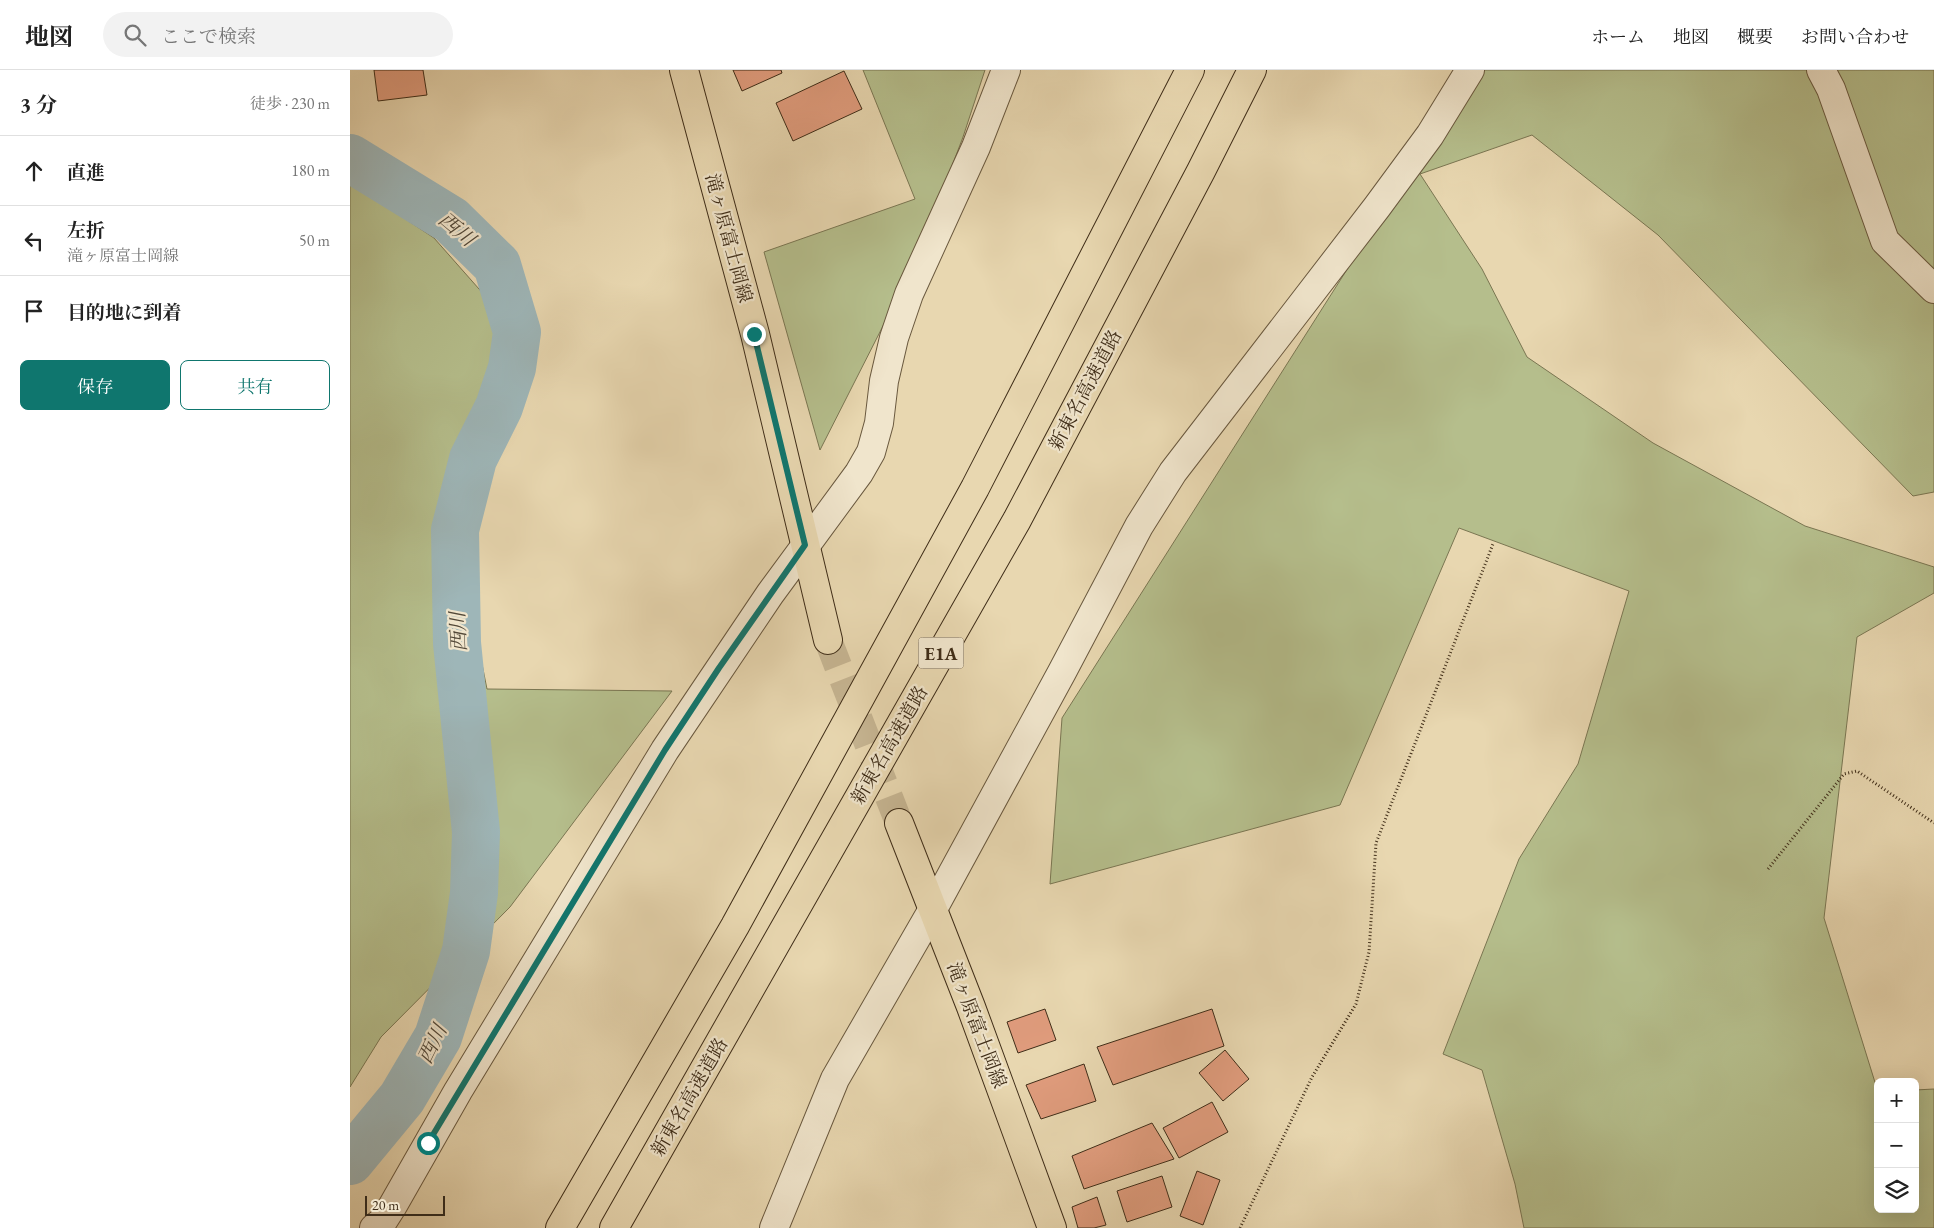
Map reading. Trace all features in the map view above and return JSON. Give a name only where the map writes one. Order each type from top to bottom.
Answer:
[{"type":"main road","name":"滝ヶ原富士岡線","points":[[684,70],[754,334],[828,640]]},
{"type":"main road","name":"E1A","points":[[560,1228],[735,926],[970,497],[1190,70]]},
{"type":"main road","name":"新東名高速道路","points":[[614,1228],[1017,520],[1201,171],[1252,70]]},
{"type":"main road","name":"滝ヶ原富士岡線","points":[[899,824],[971,1007],[1052,1228]]},
{"type":"street","points":[[374,1228],[384,1221],[458,1091],[665,750],[736,643],[805,545],[859,473],[871,452],[879,423],[884,381],[894,338],[909,294],[976,147],[1006,70]]},
{"type":"street","points":[[774,1228],[835,1079],[933,909],[1058,680],[1139,526],[1173,472],[1377,207],[1430,135],[1470,70]]},
{"type":"street","points":[[1832,76],[1885,241],[1934,289]]},
{"type":"path","points":[[1240,1228],[1312,1077],[1356,1004],[1370,952],[1376,843],[1492,544]]},
{"type":"path","points":[[1768,869],[1844,774],[1857,772],[1934,823]]},
{"type":"green space","points":[[863,70],[985,70],[963,137],[916,261],[820,450],[764,252],[915,199]]},
{"type":"green space","points":[[1458,70],[1934,70],[1934,492],[1913,496],[1658,235],[1532,135],[1420,174],[1482,269],[1527,357],[1653,443],[1805,526],[1934,567],[1934,593],[1857,637],[1824,918],[1874,1079],[1874,1213],[1919,1213],[1919,1090],[1934,1089],[1934,1228],[1524,1228],[1515,1184],[1482,1070],[1443,1054],[1519,859],[1578,764],[1629,591],[1459,528],[1340,805],[1050,884],[1062,718],[1381,216]]},
{"type":"green space","points":[[350,182],[434,238],[517,332],[455,530],[487,689],[672,691],[510,907],[381,1037],[350,1087]]},
{"type":"building","points":[[374,70],[423,70],[427,95],[378,101]]},
{"type":"building","points":[[733,70],[781,70],[782,73],[742,91]]},
{"type":"building","points":[[844,71],[862,109],[793,141],[776,103]]},
{"type":"building","points":[[1045,1009],[1056,1040],[1018,1053],[1007,1022]]},
{"type":"building","points":[[1212,1009],[1224,1046],[1113,1085],[1097,1047]]},
{"type":"building","points":[[1225,1050],[1249,1079],[1223,1101],[1199,1073]]},
{"type":"building","points":[[1084,1064],[1096,1101],[1041,1119],[1026,1085]]},
{"type":"building","points":[[1212,1102],[1228,1132],[1179,1158],[1163,1128]]},
{"type":"building","points":[[1152,1123],[1174,1159],[1084,1189],[1072,1156]]},
{"type":"building","points":[[1197,1171],[1220,1180],[1203,1225],[1180,1216]]},
{"type":"building","points":[[1162,1176],[1172,1207],[1127,1222],[1117,1191]]},
{"type":"building","points":[[1097,1197],[1106,1225],[1094,1228],[1078,1228],[1072,1207]]},
{"type":"waterway","name":"西川","points":[[350,158],[451,220],[497,265],[517,332],[512,368],[499,407],[473,459],[455,530],[457,643],[476,832],[474,893],[466,951],[438,1037],[402,1098],[350,1161]]},
{"type":"tunnel","points":[[828,640],[899,823]]},
{"type":"route","points":[[428,1143],[665,750],[719,668],[805,545],[754,334]]}]
